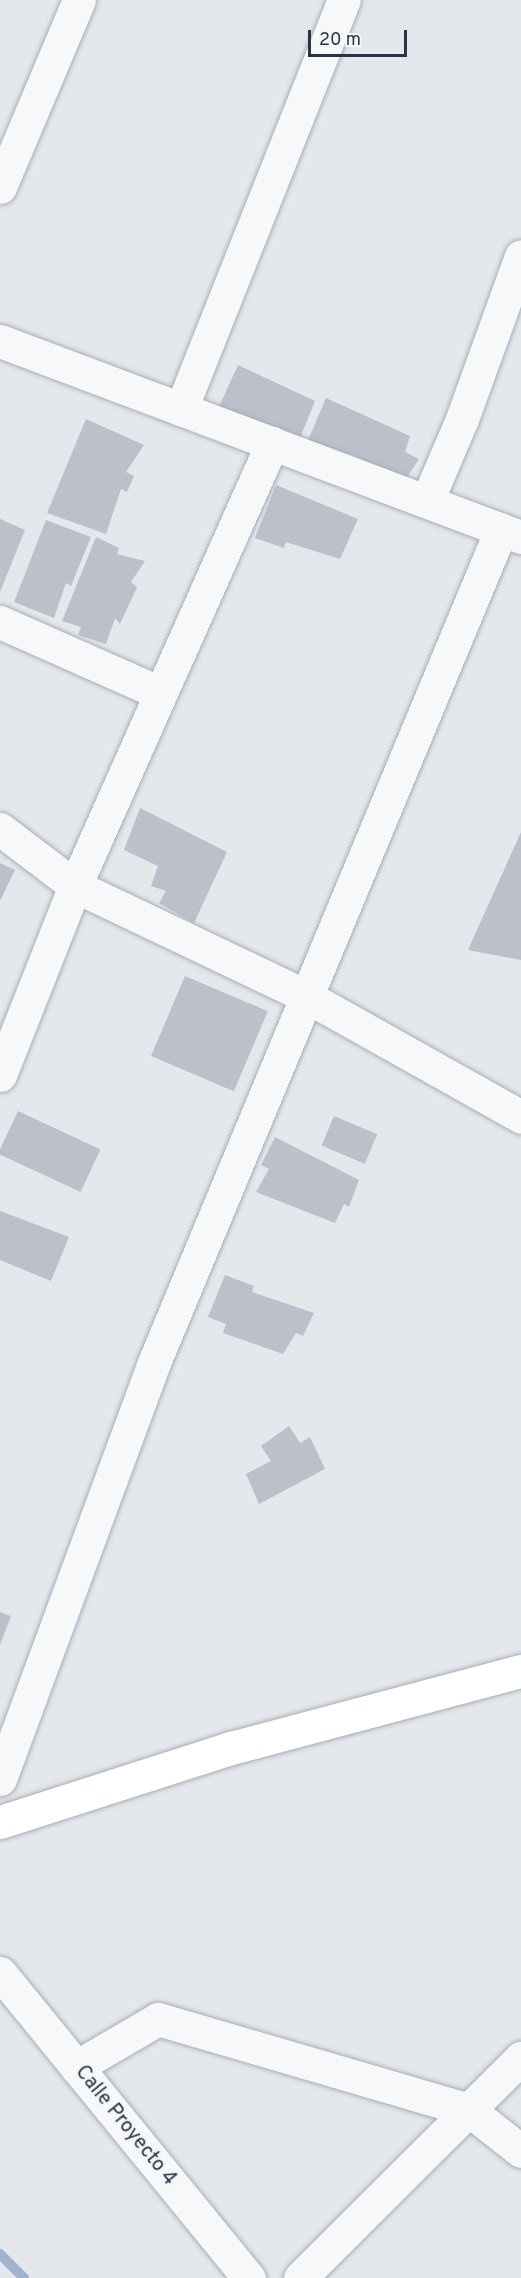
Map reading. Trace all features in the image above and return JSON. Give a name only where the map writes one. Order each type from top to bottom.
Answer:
[{"type":"main road","points":[[0,1822],[231,1748],[521,1671]]},
{"type":"street","points":[[0,187],[79,0]]},
{"type":"street","points":[[181,409],[344,0]]},
{"type":"street","points":[[427,501],[462,419],[521,256]]},
{"type":"street","points":[[0,341],[511,533],[304,995],[153,1365],[0,1779]]},
{"type":"street","points":[[0,1075],[75,886],[272,443]]},
{"type":"street","points":[[0,622],[160,693]]},
{"type":"street","points":[[0,829],[75,886],[304,995],[521,1117]]},
{"type":"street","name":"Calle Proyecto 4","points":[[0,1973],[249,2278]]},
{"type":"street","points":[[76,2067],[158,2019],[469,2110],[521,2151]]},
{"type":"street","points":[[300,2278],[521,2058]]},
{"type":"building","points":[[238,365],[315,401],[300,438],[217,411]]},
{"type":"building","points":[[326,398],[410,436],[405,452],[419,459],[399,489],[366,473],[365,461],[348,453],[341,464],[306,445]]},
{"type":"building","points":[[86,419],[144,445],[126,472],[134,476],[127,492],[121,489],[106,534],[47,513]]},
{"type":"building","points":[[276,485],[358,519],[340,559],[286,542],[284,548],[255,538]]},
{"type":"building","points":[[0,519],[25,530],[0,592]]},
{"type":"building","points":[[46,520],[91,537],[71,586],[66,583],[54,618],[14,602]]},
{"type":"building","points":[[96,537],[119,548],[117,554],[145,561],[131,582],[137,587],[120,624],[115,618],[106,644],[78,635],[81,627],[62,621]]},
{"type":"building","points":[[140,808],[227,852],[194,923],[159,903],[166,891],[151,886],[158,866],[124,850]]},
{"type":"building","points":[[521,832],[521,960],[468,950]]},
{"type":"building","points":[[0,863],[15,870],[0,901]]},
{"type":"building","points":[[185,976],[268,1011],[234,1091],[151,1056]]},
{"type":"building","points":[[18,1111],[100,1149],[81,1192],[0,1154],[0,1150]]},
{"type":"building","points":[[334,1116],[377,1134],[365,1164],[321,1145]]},
{"type":"building","points":[[275,1137],[359,1180],[349,1207],[344,1204],[335,1223],[256,1192],[269,1169],[261,1165]]},
{"type":"building","points":[[0,1211],[69,1237],[51,1281],[0,1260]]},
{"type":"building","points":[[225,1275],[254,1286],[252,1292],[314,1313],[303,1336],[296,1333],[283,1354],[223,1333],[226,1324],[208,1317]]},
{"type":"building","points":[[289,1426],[300,1443],[310,1437],[325,1469],[259,1504],[246,1474],[271,1461],[261,1446]]},
{"type":"building","points":[[0,1612],[11,1616],[0,1645]]},
{"type":"waterway","points":[[0,2254],[24,2278]]}]
